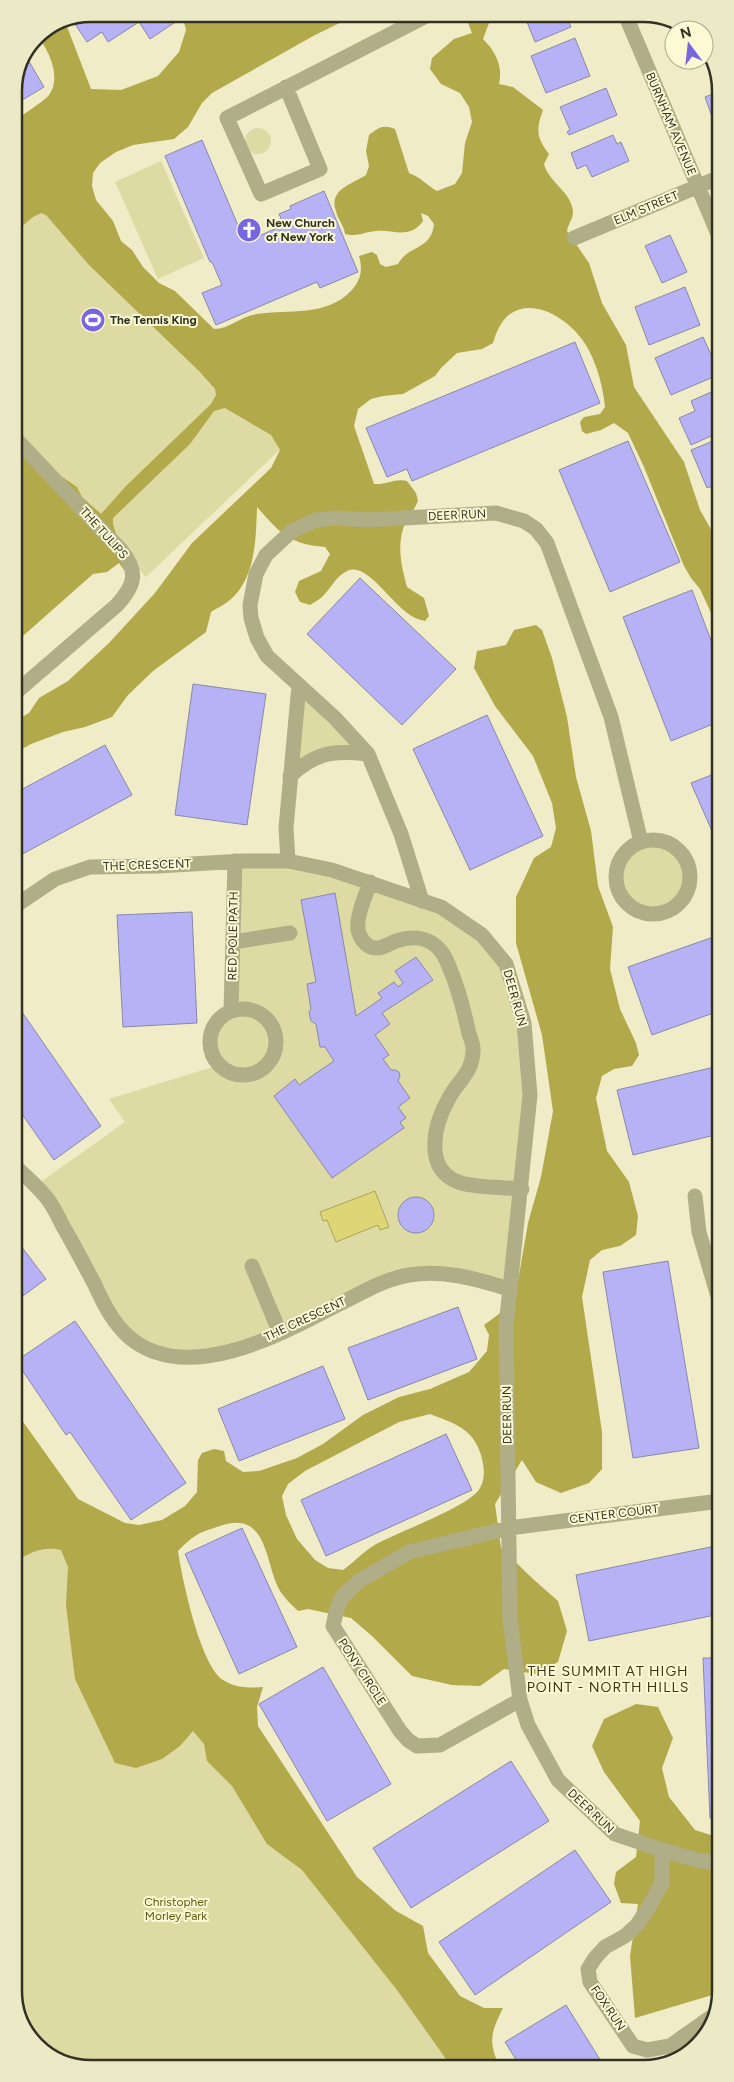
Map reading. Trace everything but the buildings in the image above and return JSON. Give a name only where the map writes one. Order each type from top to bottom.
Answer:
[{"type":"street","points":[[286,87],[320,169],[261,194],[227,118],[286,87],[412,23]]},
{"type":"street","name":"BURNHAM AVENUE","points":[[629,23],[712,220]]},
{"type":"street","name":"ELM STREET","points":[[574,238],[712,180]]},
{"type":"street","name":"THE TULIPS","points":[[23,446],[127,557],[133,576],[130,588],[120,601],[23,686]]},
{"type":"street","name":"DEER RUN","points":[[422,900],[401,834],[368,754],[335,718],[267,656],[257,638],[251,618],[250,605],[256,574],[266,555],[292,531],[316,520],[336,518],[367,520],[496,513],[524,521],[536,529],[547,543],[611,717],[641,842]]},
{"type":"street","points":[[288,861],[286,828],[299,685]]},
{"type":"street","points":[[290,776],[307,762],[331,752],[344,751],[368,754]]},
{"type":"street","points":[[654,840],[667,843],[678,850],[686,860],[690,872],[689,885],[684,897],[675,906],[664,912],[653,914],[636,910],[623,899],[617,889],[616,872],[623,856],[631,847],[641,842],[654,840]]},
{"type":"street","name":"THE CRESCENT","points":[[23,901],[55,879],[90,867],[158,866],[235,861],[288,861]]},
{"type":"street","name":"RED POLE PATH","points":[[232,1011],[235,861]]},
{"type":"street","name":"DEER RUN","points":[[288,861],[306,864],[370,882],[441,907],[482,935],[506,964],[524,1023],[530,1095],[522,1189],[506,1328],[510,1619],[520,1700],[528,1725],[558,1780],[616,1834],[662,1850],[712,1862]]},
{"type":"street","points":[[370,882],[358,920],[358,934],[362,941],[376,948],[410,938],[424,939],[440,951],[448,964],[462,1001],[474,1051],[469,1071],[449,1097],[440,1117],[434,1136],[434,1150],[438,1161],[444,1172],[460,1182],[522,1189]]},
{"type":"street","points":[[233,942],[290,933]]},
{"type":"street","points":[[244,1009],[257,1012],[268,1020],[274,1030],[276,1043],[273,1056],[266,1067],[255,1073],[242,1076],[229,1072],[219,1065],[212,1056],[210,1046],[212,1030],[222,1016],[232,1011],[244,1009]]},
{"type":"street","name":"THE CRESCENT","points":[[22,1174],[49,1201],[112,1319],[131,1338],[149,1349],[166,1355],[186,1358],[204,1357],[240,1348],[280,1333],[385,1281],[408,1275],[434,1272],[475,1279],[509,1289]]},
{"type":"street","points":[[695,1196],[698,1232],[712,1277]]},
{"type":"street","points":[[252,1266],[280,1333]]},
{"type":"street","name":"CENTER COURT","points":[[509,1528],[712,1502]]},
{"type":"street","name":"PONY CIRCLE","points":[[509,1528],[409,1552],[390,1562],[359,1581],[342,1597],[333,1626],[400,1731],[417,1746],[440,1745],[520,1700]]},
{"type":"street","name":"FOX RUN","points":[[662,1850],[662,1883],[648,1910],[637,1925],[625,1936],[605,1947],[595,1958],[588,1969],[590,1982],[633,2046],[647,2050],[670,2046],[703,2023]]},
{"type":"green space","points":[[258,128],[267,132],[271,141],[267,150],[258,154],[249,150],[245,141],[249,132]]},
{"type":"green space","points":[[161,161],[204,258],[158,279],[115,182]]},
{"type":"green space","name":"The Tennis King","points":[[38,179],[288,442],[146,577],[23,448],[23,193]]},
{"type":"green space","points":[[299,685],[368,754],[344,751],[290,776]]},
{"type":"green space","points":[[653,840],[667,843],[679,851],[687,863],[690,877],[687,891],[679,903],[667,911],[653,914],[639,911],[627,903],[619,891],[616,877],[619,863],[627,851],[639,843]]},
{"type":"green space","points":[[235,861],[288,861],[441,907],[506,964],[530,1095],[509,1289],[408,1275],[288,1330],[204,1357],[131,1338],[35,1186],[125,1122],[109,1099],[219,1065],[214,1057],[210,1042],[213,1028],[231,1011]]},
{"type":"green space","name":"Christopher Morley Park","points":[[22,1421],[480,2060],[87,2059],[78,2058],[57,2050],[46,2042],[34,2029],[25,2008],[22,1991]]},
{"type":"shaded area","points":[[184,23],[340,23],[212,93],[202,103],[188,127],[174,139],[133,145],[116,152],[100,163],[93,173],[92,186],[96,200],[113,221],[121,241],[132,250],[143,267],[159,283],[175,291],[214,329],[225,327],[251,315],[307,310],[330,305],[351,291],[357,283],[361,270],[359,256],[372,252],[377,255],[380,264],[386,267],[398,264],[408,253],[429,239],[434,224],[428,216],[421,213],[423,221],[418,227],[406,232],[382,231],[358,235],[345,234],[334,204],[335,198],[343,188],[366,175],[369,166],[366,151],[369,135],[384,127],[395,129],[409,173],[437,191],[455,184],[462,173],[465,143],[472,122],[469,107],[460,93],[441,84],[430,69],[432,58],[454,39],[472,33],[468,23],[489,23],[483,39],[492,49],[499,65],[499,84],[513,87],[543,110],[538,133],[549,154],[544,164],[550,177],[565,193],[572,205],[573,215],[567,231],[589,263],[602,303],[626,345],[634,387],[684,462],[700,510],[712,531],[712,615],[700,589],[684,566],[644,467],[628,433],[614,423],[601,430],[586,434],[582,431],[580,422],[584,417],[600,414],[605,407],[598,371],[586,345],[575,331],[549,312],[529,308],[519,309],[510,314],[501,323],[493,343],[482,349],[457,353],[435,376],[403,394],[371,399],[358,409],[354,426],[374,484],[398,480],[407,481],[416,493],[418,501],[403,529],[400,551],[407,587],[424,598],[429,616],[425,621],[414,618],[375,581],[356,570],[343,573],[320,599],[310,605],[300,602],[295,592],[299,581],[321,571],[330,554],[325,547],[302,543],[286,536],[257,507],[255,543],[250,568],[239,590],[231,599],[211,612],[206,632],[153,671],[128,695],[112,717],[85,727],[63,732],[23,749],[23,717],[29,713],[39,698],[68,681],[109,643],[155,593],[192,543],[271,468],[280,450],[271,435],[225,408],[214,411],[190,444],[113,518],[113,524],[126,567],[124,570],[119,563],[107,572],[93,574],[23,636],[23,444],[52,470],[77,487],[82,497],[101,514],[126,486],[211,404],[216,395],[215,389],[199,371],[89,265],[46,215],[41,213],[23,225],[23,115],[46,98],[52,89],[54,69],[42,44],[57,32],[67,27],[91,89],[121,90],[158,76],[179,52],[186,30]]},
{"type":"shaded area","points":[[536,625],[542,630],[552,658],[567,717],[576,777],[591,831],[598,886],[613,927],[610,969],[620,1009],[636,1043],[639,1055],[632,1066],[614,1069],[602,1076],[596,1098],[607,1151],[629,1182],[638,1216],[636,1235],[620,1246],[602,1250],[590,1260],[582,1297],[602,1432],[602,1469],[589,1483],[561,1493],[536,1482],[522,1460],[495,1504],[501,1548],[558,1601],[567,1631],[558,1662],[536,1674],[504,1669],[480,1686],[452,1685],[412,1676],[351,1618],[308,1609],[298,1611],[279,1589],[261,1539],[255,1530],[246,1525],[235,1523],[207,1530],[193,1537],[178,1551],[193,1620],[207,1657],[215,1671],[228,1683],[242,1687],[263,1687],[257,1707],[258,1726],[357,1877],[396,1911],[423,1926],[428,1953],[460,1996],[484,2008],[503,2008],[492,2037],[497,2060],[446,2060],[397,1990],[302,1870],[267,1844],[232,1786],[207,1761],[204,1744],[193,1731],[180,1746],[162,1759],[136,1768],[115,1763],[75,1679],[66,1605],[68,1567],[61,1550],[48,1549],[37,1551],[22,1558],[22,1421],[78,1499],[125,1523],[139,1525],[162,1520],[185,1506],[197,1492],[198,1460],[202,1453],[214,1449],[224,1451],[226,1461],[243,1472],[259,1471],[297,1458],[323,1444],[363,1415],[399,1397],[430,1389],[469,1372],[487,1351],[489,1335],[484,1325],[499,1314],[518,1281],[528,1223],[541,1177],[553,1111],[542,1035],[516,943],[516,897],[534,858],[551,847],[556,828],[552,803],[533,756],[495,706],[474,668],[477,651],[506,645],[514,630]],"holes":[[[430,1414],[454,1424],[473,1438],[482,1459],[483,1480],[480,1488],[473,1495],[447,1511],[373,1546],[343,1570],[328,1568],[315,1560],[297,1539],[286,1515],[282,1496],[288,1484],[305,1471],[399,1422]]]},
{"type":"shaded area","points":[[375,1191],[389,1227],[380,1230],[378,1225],[336,1242],[327,1220],[323,1221],[320,1212]]},
{"type":"shaded area","points":[[636,1704],[658,1707],[673,1738],[662,1768],[669,1797],[695,1830],[712,1835],[711,1995],[635,2018],[630,1956],[638,1904],[621,1903],[614,1884],[616,1872],[636,1857],[640,1821],[604,1772],[592,1746],[604,1719]]},
{"type":"place","name":"New Church of New York","points":[[249,230]]},
{"type":"place","name":"The Tennis King","points":[[93,320]]},
{"type":"district","name":"THE SUMMIT AT HIGH POINT - NORTH HILLS","points":[[608,1679]]}]
